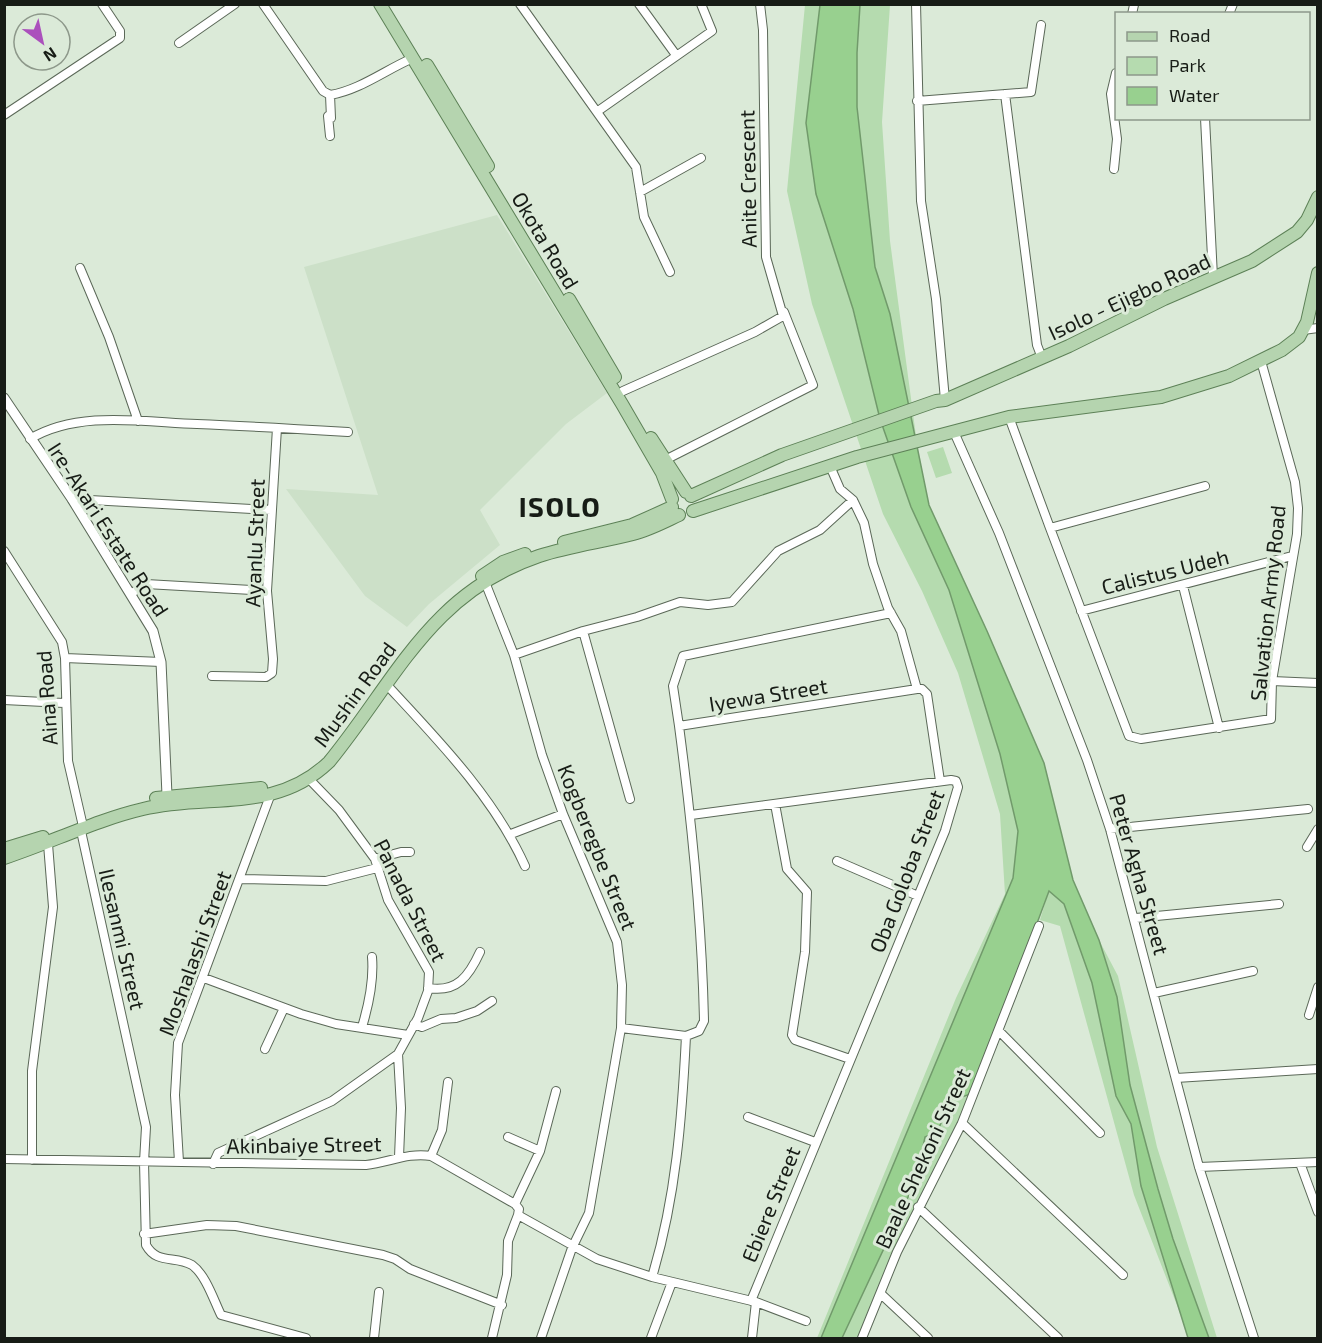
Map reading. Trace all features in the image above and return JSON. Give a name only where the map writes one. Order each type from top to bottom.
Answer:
[{"type":"main road","name":"Okota Road","points":[[380,4],[644,441],[662,473],[674,507]]},
{"type":"main road","points":[[388,4],[463,122],[665,460],[689,494],[695,505],[693,511]]},
{"type":"main road","name":"Isolo - Ejigbo Road","points":[[689,494],[782,455],[940,400],[1042,358],[1213,277],[1252,261],[1297,232],[1316,205]]},
{"type":"main road","points":[[689,494],[676,494],[674,507],[687,515],[693,511],[856,457],[1009,417],[1161,397],[1204,385],[1261,360],[1294,342],[1303,330],[1317,273]]},
{"type":"main road","name":"Mushin Road","points":[[4,849],[140,809],[167,804],[270,796],[309,779],[329,762],[433,622],[463,597],[485,582],[539,556],[635,534],[674,507]]},
{"type":"main road","name":"Mushin Road","points":[[4,858],[48,844],[138,802],[166,795],[268,788],[302,775],[314,767],[339,739],[412,634],[459,591],[503,562],[567,541],[632,525],[674,507]]},
{"type":"street","points":[[4,115],[120,38],[121,33],[102,4]]},
{"type":"street","points":[[179,42],[235,4]]},
{"type":"street","points":[[263,4],[323,91],[330,95],[349,92],[385,70],[413,58]]},
{"type":"street","points":[[520,4],[636,167],[644,217],[670,272]]},
{"type":"street","points":[[639,4],[676,55]]},
{"type":"street","points":[[598,111],[712,31],[701,4]]},
{"type":"street","name":"Anite Crescent","points":[[665,460],[813,385],[784,312],[766,257],[763,30],[760,4]]},
{"type":"street","points":[[916,4],[921,201],[936,299],[940,400]]},
{"type":"street","points":[[917,101],[1030,92],[1041,25]]},
{"type":"street","points":[[1114,169],[1117,139],[1111,94],[1115,77]]},
{"type":"street","points":[[1005,94],[1037,345],[1042,358]]},
{"type":"street","points":[[330,95],[331,118],[328,117],[330,136]]},
{"type":"street","points":[[1205,120],[1213,277]]},
{"type":"street","points":[[640,192],[701,158]]},
{"type":"street","points":[[80,268],[109,337],[138,421]]},
{"type":"street","points":[[623,391],[755,332],[782,318],[784,312]]},
{"type":"street","points":[[1303,330],[1317,328]]},
{"type":"street","name":"Salvation Army Road","points":[[1081,611],[1129,736],[1141,739],[1271,719],[1272,681],[1298,508],[1295,482],[1261,360]]},
{"type":"street","name":"Ire-Akari Estate Road","points":[[4,398],[72,499],[132,593],[153,631],[161,662],[166,795]]},
{"type":"street","points":[[1009,417],[1081,611]]},
{"type":"street","points":[[30,439],[53,427],[67,424],[138,421],[348,432]]},
{"type":"street","name":"Ayanlu Street","points":[[212,676],[266,677],[272,673],[273,659],[267,591],[277,428]]},
{"type":"street","name":"Peter Agha Street","points":[[950,433],[999,533],[1087,760],[1136,918],[1199,1167],[1254,1338]]},
{"type":"street","points":[[830,466],[840,489],[853,500],[864,523],[873,564],[891,613],[901,631],[917,689],[922,688],[927,694],[940,782]]},
{"type":"street","points":[[1050,528],[1205,486]]},
{"type":"street","points":[[72,499],[271,510]]},
{"type":"street","points":[[514,655],[583,631],[637,617],[680,602],[708,605],[732,602],[777,551],[820,530],[853,500]]},
{"type":"street","name":"Aina Road","points":[[4,550],[62,642],[65,658],[64,703],[68,761],[82,827]]},
{"type":"street","name":"Calistus Udeh","points":[[1081,611],[1292,556]]},
{"type":"street","name":"Kogberegbe Street","points":[[485,582],[514,655],[542,755],[562,814],[617,942],[622,986],[621,1028],[589,1213],[573,1248],[541,1338]]},
{"type":"street","points":[[132,593],[146,584],[267,591]]},
{"type":"street","points":[[1183,586],[1219,728]]},
{"type":"street","points":[[621,1028],[686,1036],[699,1031],[704,1022],[701,941],[690,815],[673,686],[683,656],[891,613]]},
{"type":"street","points":[[583,631],[630,799]]},
{"type":"street","points":[[65,658],[161,662]]},
{"type":"street","points":[[1272,681],[1317,683]]},
{"type":"street","points":[[386,684],[443,747],[511,834],[525,866]]},
{"type":"street","name":"Iyewa Street","points":[[679,726],[917,689]]},
{"type":"street","points":[[4,700],[64,703]]},
{"type":"street","name":"Panada Street","points":[[309,779],[339,810],[376,864],[388,900],[429,972],[428,988],[414,1024],[398,1054]]},
{"type":"street","name":"Oba Goloba Street","points":[[690,815],[956,781],[958,787],[945,831],[824,1121]]},
{"type":"street","name":"Moshalashi Street","points":[[179,1162],[175,1095],[178,1043],[270,796]]},
{"type":"street","points":[[775,804],[787,869],[807,892],[805,952],[792,1035],[795,1040],[850,1059]]},
{"type":"street","points":[[1110,829],[1308,809]]},
{"type":"street","points":[[511,834],[562,814]]},
{"type":"street","name":"Ilesanmi Street","points":[[82,827],[146,1127],[144,1234]]},
{"type":"street","points":[[1308,847],[1317,829]]},
{"type":"street","points":[[32,1160],[32,1071],[52,907],[48,844]]},
{"type":"street","points":[[240,879],[326,881],[376,864],[401,852],[410,852]]},
{"type":"street","points":[[837,861],[918,896]]},
{"type":"street","points":[[1136,918],[1279,904]]},
{"type":"street","name":"Baale Shekoni Street","points":[[862,1338],[918,1207],[962,1123],[1039,926]]},
{"type":"street","points":[[428,988],[446,989],[461,984],[480,952]]},
{"type":"street","points":[[362,1027],[374,974],[372,957]]},
{"type":"street","points":[[1154,993],[1253,971]]},
{"type":"street","points":[[204,978],[284,1008],[336,1024],[408,1035]]},
{"type":"street","points":[[1309,1015],[1317,987]]},
{"type":"street","points":[[414,1024],[422,1027],[441,1019],[456,1018],[477,1011],[492,1001]]},
{"type":"street","points":[[265,1049],[284,1008]]},
{"type":"street","points":[[999,1031],[1100,1133]]},
{"type":"street","points":[[652,1277],[663,1241],[677,1162],[686,1036]]},
{"type":"street","points":[[398,1054],[401,1108],[399,1158]]},
{"type":"street","points":[[213,1164],[218,1153],[332,1101],[398,1054]]},
{"type":"street","points":[[1176,1078],[1317,1069]]},
{"type":"street","points":[[448,1082],[442,1130],[431,1156],[515,1204],[519,1209],[508,1241],[507,1275],[502,1305],[492,1338]]},
{"type":"street","points":[[515,1204],[540,1151],[556,1091]]},
{"type":"street","points":[[748,1117],[815,1142]]},
{"type":"street","name":"Ebiere Street","points":[[752,1338],[754,1301],[824,1121]]},
{"type":"street","points":[[962,1123],[1123,1275]]},
{"type":"street","points":[[508,1137],[540,1151]]},
{"type":"street","name":"Akinbaiye Street","points":[[4,1159],[366,1165],[387,1163],[419,1154],[431,1156]]},
{"type":"street","points":[[1199,1167],[1317,1162]]},
{"type":"street","points":[[1300,1163],[1317,1212]]},
{"type":"street","points":[[918,1207],[1058,1338]]},
{"type":"street","points":[[518,1215],[573,1248],[597,1259],[652,1277],[754,1301],[806,1321]]},
{"type":"street","points":[[306,1338],[221,1315],[201,1276],[192,1266],[151,1254],[144,1234],[207,1225],[236,1226],[361,1250],[395,1259],[410,1269],[502,1305]]},
{"type":"street","points":[[651,1338],[672,1282]]},
{"type":"street","points":[[374,1338],[379,1292]]},
{"type":"street","points":[[881,1294],[928,1338]]},
{"type":"shaded area","points":[[497,215],[607,393],[566,424],[480,510],[500,545],[429,604],[407,627],[365,596],[286,489],[378,495],[304,267]]},
{"type":"green space","points":[[805,5],[820,5],[806,123],[880,419],[911,507],[949,590],[1000,754],[1018,831],[1013,878],[821,1338],[817,1338],[956,998],[1005,894],[1000,814],[958,673],[922,591],[883,514],[812,304],[787,191]]},
{"type":"green space","points":[[860,5],[890,5],[882,122],[890,241],[918,451],[890,314],[875,267],[857,107]]},
{"type":"green space","points":[[943,447],[952,473],[936,478],[927,452]]},
{"type":"green space","points":[[1049,890],[1064,903],[1092,983],[1116,1096],[1131,1124],[1141,1186],[1187,1331],[1134,1195],[1060,926],[1040,920]]},
{"type":"green space","points":[[1099,940],[1118,976],[1157,1147],[1217,1338],[1209,1338],[1173,1239],[1158,1189],[1130,1085],[1117,997]]},
{"type":"green space","points":[[974,1093],[863,1338],[842,1338],[916,1180],[925,1137],[938,1131],[949,1101]]},
{"type":"water","points":[[820,5],[860,5],[857,107],[875,267],[890,314],[929,505],[1044,763],[1073,880],[1099,940],[1117,997],[1130,1085],[1158,1189],[1173,1239],[1209,1338],[1188,1338],[1141,1186],[1131,1124],[1116,1096],[1092,983],[1064,904],[1049,891],[974,1093],[949,1101],[938,1131],[925,1137],[916,1180],[842,1338],[821,1338],[1013,878],[1018,831],[1000,754],[949,590],[911,507],[880,419],[853,309],[816,194],[806,123]]},
{"type":"district","name":"ISOLO","points":[[560,506]]}]
